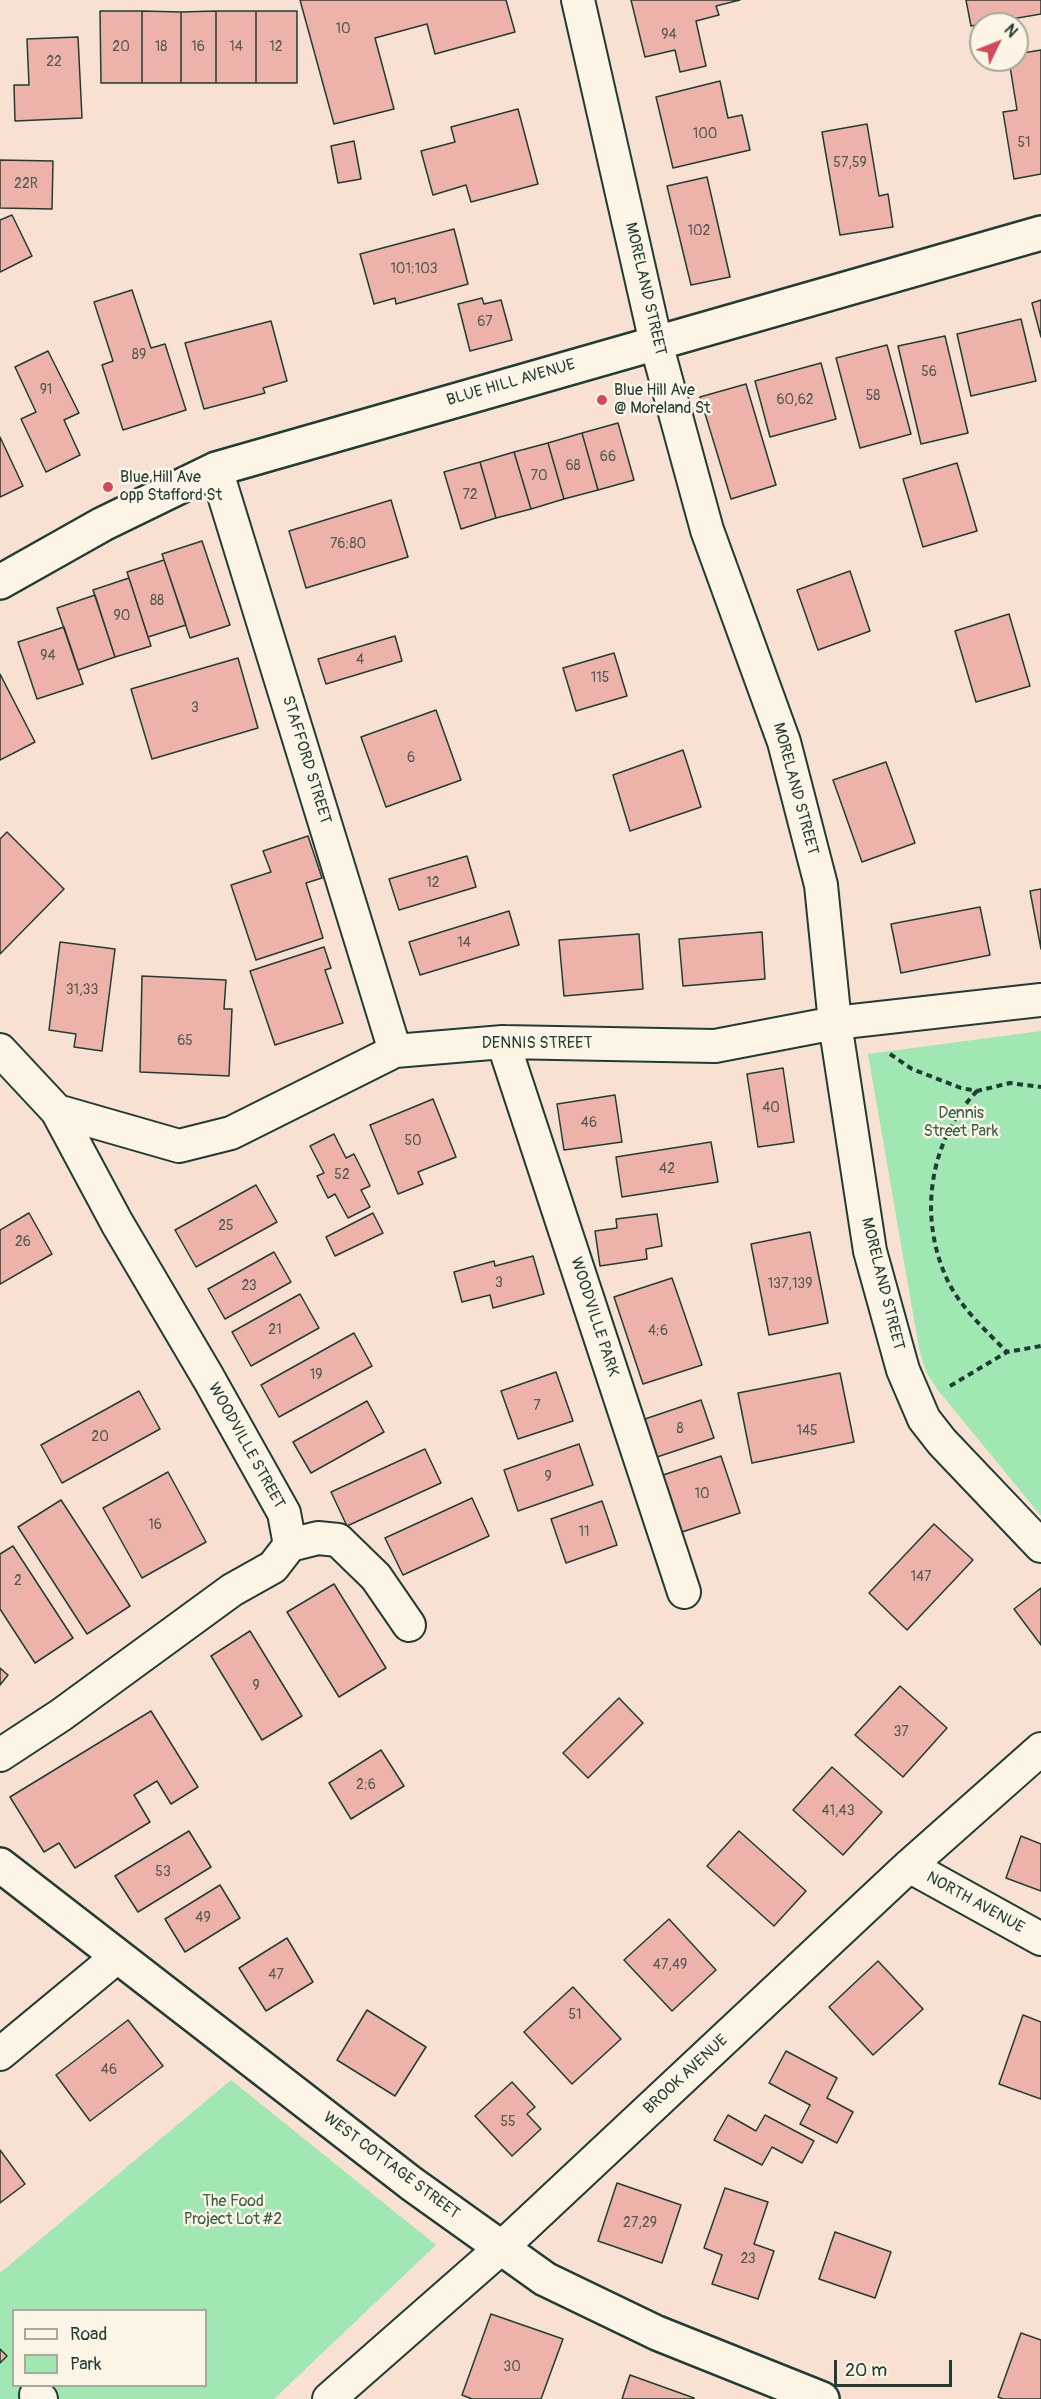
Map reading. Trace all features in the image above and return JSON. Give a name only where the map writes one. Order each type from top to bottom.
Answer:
[{"type":"main road","name":"BLUE HILL AVENUE","points":[[0,582],[103,524],[216,469],[1041,232]]},
{"type":"main road","name":"WEST COTTAGE STREET","points":[[0,1865],[412,2184],[545,2279],[657,2333],[822,2399]]},
{"type":"street","name":"MORELAND STREET","points":[[578,0],[656,343],[707,530],[784,742],[821,885],[835,1023],[870,1251],[903,1370],[924,1419],[942,1442],[1041,1546]]},
{"type":"street","name":"STAFFORD STREET","points":[[216,469],[395,1051]]},
{"type":"street","name":"DENNIS STREET","points":[[57,1111],[179,1146],[231,1133],[395,1051],[503,1042],[715,1046],[835,1023],[1041,1000]]},
{"type":"street","name":"WOODVILLE PARK","points":[[503,1042],[684,1592]]},
{"type":"street","name":"WOODVILLE STREET","points":[[0,1050],[57,1111],[117,1223],[209,1379],[284,1513],[290,1545]]},
{"type":"street","points":[[0,1755],[61,1714],[232,1590],[273,1567],[290,1545],[318,1538],[338,1540],[376,1577],[409,1625]]},
{"type":"street","name":"BROOK AVENUE","points":[[329,2399],[501,2248],[909,1866],[1041,1749]]},
{"type":"street","name":"NORTH AVENUE","points":[[909,1866],[1041,1939]]},
{"type":"street","points":[[0,2054],[117,1957]]},
{"type":"path","points":[[886,1052],[912,1069],[961,1088],[977,1091],[1010,1083],[1041,1087]]},
{"type":"path","points":[[977,1091],[959,1110],[936,1162],[931,1194],[932,1225],[937,1252],[946,1278],[983,1328],[1007,1352]]},
{"type":"path","points":[[945,1390],[1007,1352],[1041,1346]]},
{"type":"green space","name":"Dennis Street Park","points":[[1041,1031],[1041,1516],[937,1389],[926,1372],[919,1348],[868,1054]]},
{"type":"green space","name":"The Food Project Lot #2","points":[[231,2080],[436,2245],[274,2399],[0,2399],[0,2273]]},
{"type":"building","points":[[300,0],[506,0],[515,32],[435,54],[427,24],[375,38],[394,109],[334,124]]},
{"type":"building","points":[[631,0],[740,0],[716,6],[719,15],[696,21],[706,66],[680,72],[675,50],[645,57]]},
{"type":"building","points":[[966,0],[1041,0],[1041,14],[1029,16],[1029,12],[969,12],[969,16]]},
{"type":"building","points":[[100,11],[142,11],[142,83],[101,83]]},
{"type":"building","points":[[142,11],[181,12],[181,83],[142,83]]},
{"type":"building","points":[[216,11],[256,11],[256,83],[216,83]]},
{"type":"building","points":[[216,11],[216,83],[181,83],[181,12]]},
{"type":"building","points":[[256,11],[297,11],[297,83],[256,83]]},
{"type":"building","points":[[78,37],[82,118],[15,121],[14,85],[29,85],[27,39]]},
{"type":"building","points":[[1041,50],[1041,174],[1014,179],[1003,112],[1017,110],[1011,72],[1029,72],[1029,52]]},
{"type":"building","points":[[720,81],[728,118],[742,115],[750,150],[673,168],[656,97]]},
{"type":"building","points":[[518,109],[538,184],[471,202],[466,185],[433,195],[421,151],[455,142],[451,127]]},
{"type":"building","points":[[867,124],[879,196],[888,194],[893,227],[840,235],[822,132]]},
{"type":"building","points":[[354,141],[361,179],[338,183],[331,146]]},
{"type":"building","points":[[0,160],[53,161],[52,209],[0,208]]},
{"type":"building","points":[[707,177],[730,277],[691,285],[667,186]]},
{"type":"building","points":[[12,215],[32,256],[0,272],[0,220]]},
{"type":"building","points":[[454,229],[468,284],[396,304],[395,298],[374,304],[360,254]]},
{"type":"building","points":[[132,290],[151,348],[165,344],[186,410],[123,430],[102,365],[113,361],[94,302]]},
{"type":"building","points":[[482,298],[484,304],[501,300],[512,340],[470,351],[458,304]]},
{"type":"building","points":[[1041,300],[1041,337],[1032,303]]},
{"type":"building","points":[[1021,319],[1036,381],[971,396],[957,334]]},
{"type":"building","points":[[271,321],[287,381],[263,388],[265,393],[204,409],[185,343]]},
{"type":"building","points":[[945,336],[968,433],[921,444],[898,346]]},
{"type":"building","points":[[887,345],[911,434],[860,448],[836,358]]},
{"type":"building","points":[[48,351],[79,413],[64,420],[80,455],[46,472],[21,419],[36,412],[15,367]]},
{"type":"building","points":[[821,363],[836,419],[770,437],[755,381]]},
{"type":"building","points":[[746,384],[776,485],[731,499],[700,397]]},
{"type":"building","points":[[618,423],[634,480],[598,490],[582,433]]},
{"type":"building","points":[[582,433],[598,490],[564,499],[548,443]]},
{"type":"building","points":[[0,437],[23,486],[0,497]]},
{"type":"building","points":[[548,443],[564,499],[531,509],[514,452]]},
{"type":"building","points":[[514,452],[531,509],[496,518],[480,462]]},
{"type":"building","points":[[480,462],[496,518],[461,529],[444,472]]},
{"type":"building","points":[[957,463],[977,531],[923,547],[903,479]]},
{"type":"building","points":[[391,500],[408,557],[306,588],[289,531]]},
{"type":"building","points":[[202,541],[230,625],[190,638],[162,554]]},
{"type":"building","points":[[164,560],[186,625],[148,637],[127,572]]},
{"type":"building","points":[[850,571],[870,631],[818,650],[797,590]]},
{"type":"building","points":[[129,578],[151,646],[115,657],[93,590]]},
{"type":"building","points":[[95,595],[115,657],[78,670],[57,608]]},
{"type":"building","points":[[1009,614],[1030,686],[976,702],[955,631]]},
{"type":"building","points":[[64,627],[83,684],[37,699],[18,642]]},
{"type":"building","points":[[395,636],[402,661],[326,684],[318,659]]},
{"type":"building","points":[[614,653],[627,696],[576,711],[563,668]]},
{"type":"building","points":[[238,658],[258,728],[152,759],[131,689]]},
{"type":"building","points":[[0,674],[35,742],[0,760]]},
{"type":"building","points":[[436,710],[461,780],[386,807],[361,737]]},
{"type":"building","points":[[683,750],[701,807],[630,831],[613,775]]},
{"type":"building","points":[[886,762],[915,843],[862,862],[833,780]]},
{"type":"building","points":[[7,832],[64,889],[0,954],[0,839]]},
{"type":"building","points":[[308,836],[322,878],[306,883],[323,938],[256,960],[231,885],[271,872],[263,851]]},
{"type":"building","points":[[467,856],[476,887],[399,910],[389,879]]},
{"type":"building","points":[[1041,889],[1041,949],[1030,891]]},
{"type":"building","points":[[980,907],[990,955],[901,973],[891,924]]},
{"type":"building","points":[[509,911],[519,945],[420,975],[409,942]]},
{"type":"building","points":[[762,932],[765,979],[683,986],[679,939]]},
{"type":"building","points":[[639,934],[643,989],[564,996],[559,940]]},
{"type":"building","points":[[60,942],[115,949],[102,1051],[74,1047],[76,1034],[49,1030]]},
{"type":"building","points":[[324,947],[331,968],[325,970],[343,1023],[275,1045],[250,971]]},
{"type":"building","points":[[142,976],[226,980],[224,1009],[232,1009],[229,1076],[140,1072]]},
{"type":"building","points":[[783,1068],[794,1142],[758,1147],[747,1074]]},
{"type":"building","points":[[615,1095],[622,1142],[564,1150],[557,1104]]},
{"type":"building","points":[[433,1099],[456,1157],[418,1172],[423,1184],[398,1194],[370,1125]]},
{"type":"building","points":[[334,1134],[346,1158],[354,1154],[370,1186],[361,1190],[370,1207],[348,1218],[335,1194],[328,1198],[317,1176],[324,1173],[310,1146]]},
{"type":"building","points":[[711,1142],[718,1182],[622,1197],[616,1157]]},
{"type":"building","points":[[256,1185],[277,1222],[196,1267],[175,1230]]},
{"type":"building","points":[[29,1213],[52,1254],[0,1284],[0,1230]]},
{"type":"building","points":[[373,1213],[383,1233],[335,1256],[326,1237]]},
{"type":"building","points":[[657,1214],[662,1246],[646,1249],[647,1259],[600,1266],[595,1231],[617,1228],[616,1219]]},
{"type":"building","points":[[810,1232],[828,1323],[769,1335],[751,1244]]},
{"type":"building","points":[[274,1252],[291,1282],[225,1319],[208,1289]]},
{"type":"building","points":[[533,1256],[544,1294],[493,1308],[490,1295],[462,1302],[454,1272],[494,1261],[495,1266]]},
{"type":"building","points":[[672,1278],[702,1365],[643,1384],[614,1297]]},
{"type":"building","points":[[300,1294],[319,1328],[251,1366],[232,1332]]},
{"type":"building","points":[[354,1333],[372,1366],[279,1417],[261,1385]]},
{"type":"building","points":[[556,1372],[573,1421],[518,1439],[501,1391]]},
{"type":"building","points":[[840,1373],[854,1442],[752,1463],[738,1393]]},
{"type":"building","points":[[139,1391],[160,1429],[62,1483],[41,1445]]},
{"type":"building","points":[[701,1400],[714,1438],[657,1457],[645,1419]]},
{"type":"building","points":[[367,1401],[384,1432],[311,1473],[293,1442]]},
{"type":"building","points":[[579,1444],[593,1485],[518,1511],[504,1470]]},
{"type":"building","points":[[425,1449],[441,1483],[347,1526],[331,1492]]},
{"type":"building","points":[[721,1456],[740,1513],[682,1532],[663,1475]]},
{"type":"building","points":[[168,1472],[206,1542],[142,1578],[103,1508]]},
{"type":"building","points":[[472,1498],[489,1536],[403,1575],[385,1538]]},
{"type":"building","points":[[61,1500],[130,1606],[87,1634],[18,1527]]},
{"type":"building","points":[[602,1501],[617,1545],[566,1563],[551,1519]]},
{"type":"building","points":[[934,1524],[973,1560],[907,1630],[869,1593]]},
{"type":"building","points":[[13,1546],[73,1638],[35,1663],[0,1609],[0,1554]]},
{"type":"building","points":[[334,1584],[386,1668],[339,1697],[287,1612]]},
{"type":"building","points":[[1041,1588],[1041,1645],[1014,1609]]},
{"type":"building","points":[[250,1631],[302,1716],[262,1740],[211,1656]]},
{"type":"building","points":[[0,1668],[8,1675],[0,1685]]},
{"type":"building","points":[[900,1686],[947,1728],[903,1777],[855,1735]]},
{"type":"building","points":[[619,1698],[643,1723],[588,1778],[563,1753]]},
{"type":"building","points":[[151,1711],[198,1787],[171,1804],[157,1781],[134,1795],[150,1822],[75,1868],[59,1843],[44,1852],[10,1797]]},
{"type":"building","points":[[381,1750],[404,1786],[351,1819],[329,1783]]},
{"type":"building","points":[[832,1767],[882,1812],[843,1855],[793,1810]]},
{"type":"building","points":[[189,1831],[211,1867],[138,1912],[115,1876]]},
{"type":"building","points":[[739,1831],[806,1891],[774,1926],[707,1866]]},
{"type":"building","points":[[1021,1836],[1041,1844],[1041,1891],[1006,1878]]},
{"type":"building","points":[[220,1885],[240,1918],[185,1952],[165,1919]]},
{"type":"building","points":[[669,1919],[716,1970],[672,2011],[624,1960]]},
{"type":"building","points":[[287,1938],[313,1982],[266,2011],[239,1968]]},
{"type":"building","points":[[878,1961],[923,2009],[873,2055],[829,2007]]},
{"type":"building","points":[[573,1987],[621,2039],[572,2084],[524,2032]]},
{"type":"building","points":[[367,2010],[426,2047],[395,2096],[337,2060]]},
{"type":"building","points":[[1023,2015],[1041,2022],[1041,2099],[999,2084]]},
{"type":"building","points":[[128,2020],[163,2066],[90,2121],[56,2075]]},
{"type":"building","points":[[786,2051],[837,2078],[827,2098],[853,2112],[837,2143],[800,2124],[810,2105],[769,2083]]},
{"type":"building","points":[[512,2082],[535,2107],[527,2114],[541,2129],[512,2156],[475,2116]]},
{"type":"building","points":[[728,2115],[756,2131],[765,2115],[814,2141],[802,2163],[772,2147],[762,2165],[714,2140]]},
{"type":"building","points":[[0,2150],[25,2184],[0,2203]]},
{"type":"building","points":[[617,2183],[681,2205],[662,2263],[598,2241]]},
{"type":"building","points":[[725,2188],[768,2202],[754,2244],[774,2251],[758,2299],[712,2284],[722,2255],[704,2248]]},
{"type":"building","points":[[835,2232],[891,2252],[875,2298],[819,2279]]},
{"type":"building","points":[[491,2314],[563,2339],[541,2399],[472,2399],[462,2395]]},
{"type":"building","points":[[1021,2333],[1041,2340],[1041,2399],[998,2397]]},
{"type":"building","points":[[0,2349],[7,2356],[0,2363]]},
{"type":"building","points":[[630,2375],[694,2398],[694,2399],[622,2399]]},
{"type":"place","name":"Blue Hill Ave @ Moreland St","points":[[602,400]]},
{"type":"place","name":"Blue Hill Ave opp Stafford St","points":[[108,487]]}]
